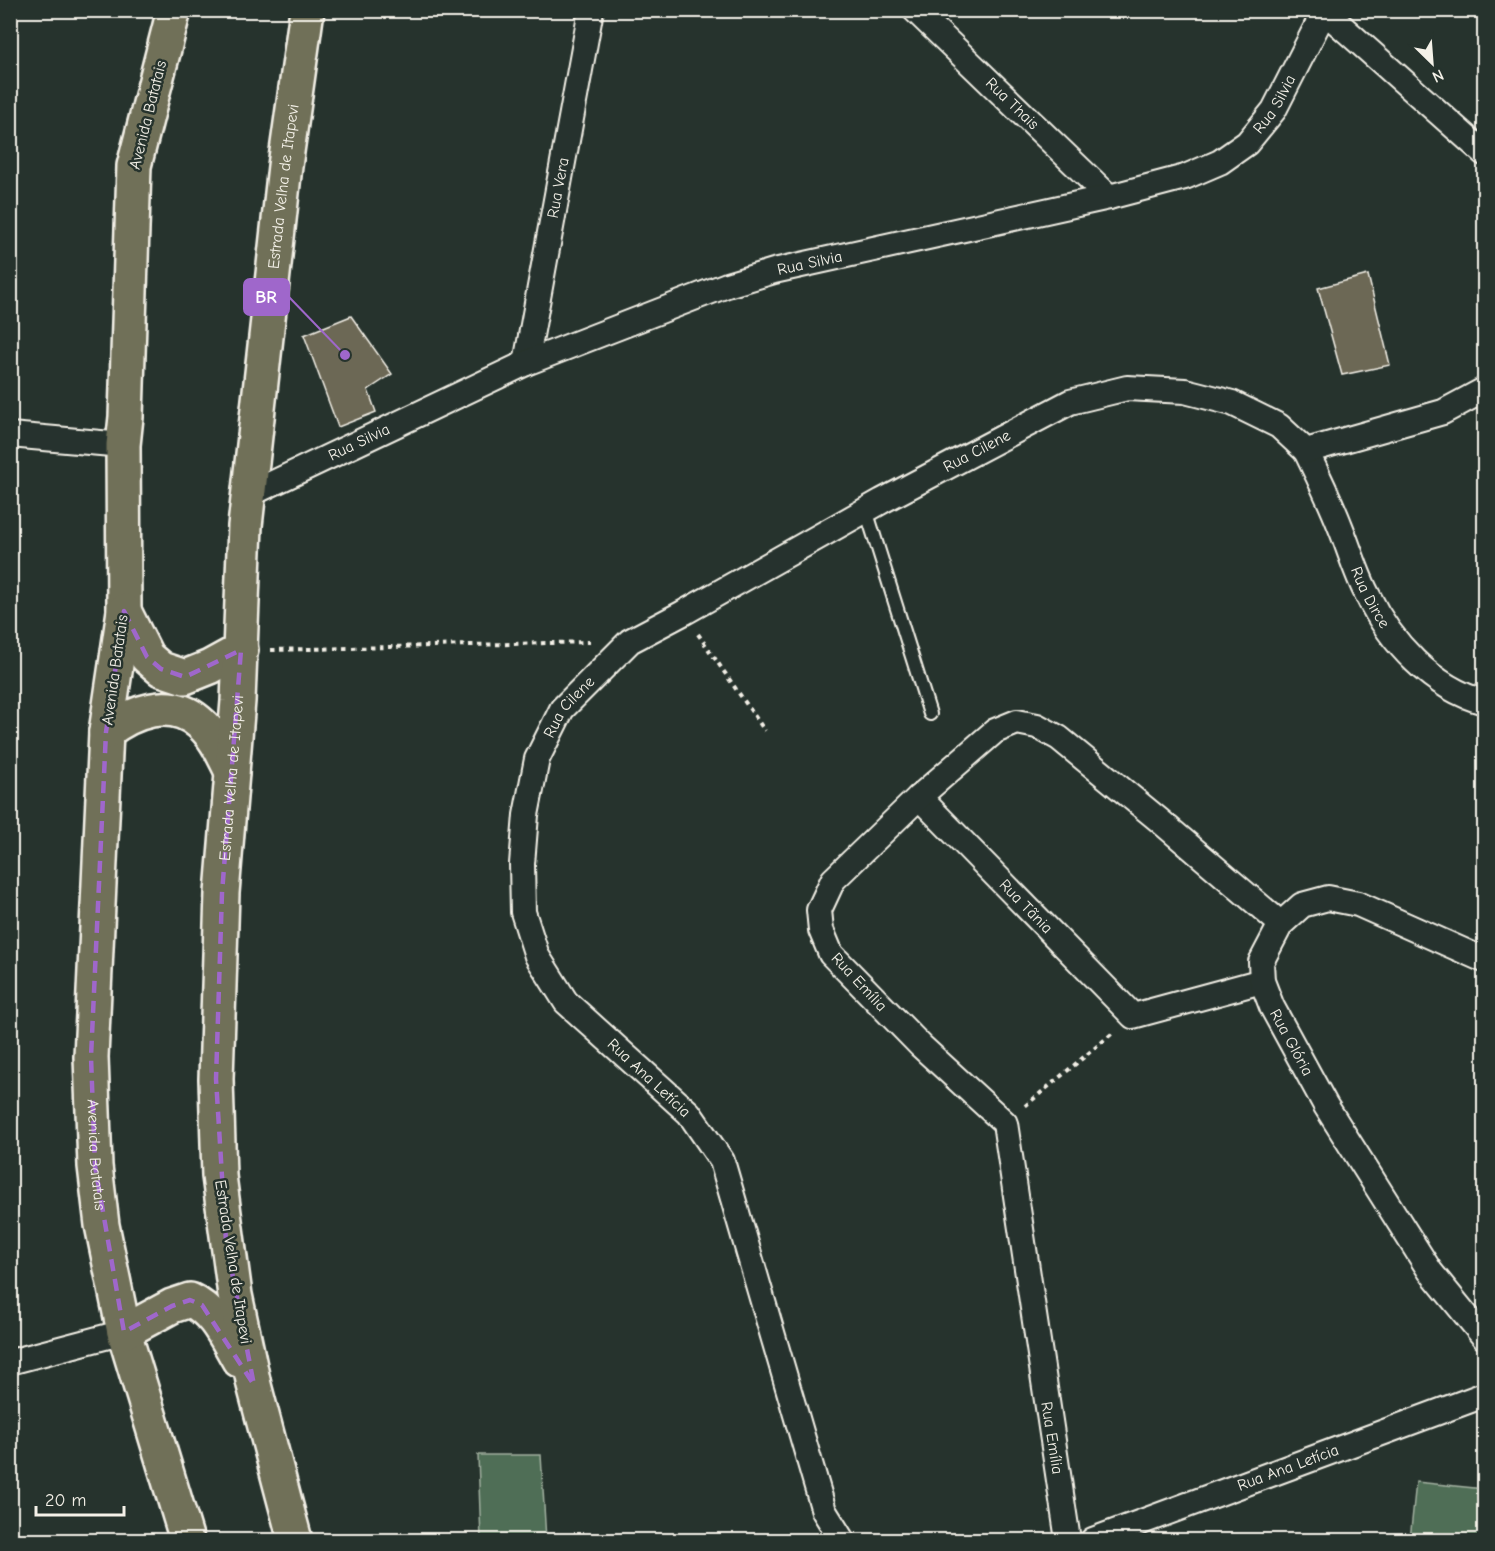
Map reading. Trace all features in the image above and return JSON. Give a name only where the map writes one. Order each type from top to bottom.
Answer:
[{"type":"main road","name":"Avenida Batatais","points":[[174,10],[134,166],[126,417],[123,445],[124,611],[106,732],[92,1068],[95,1166],[102,1224],[124,1332],[187,1540]]},
{"type":"main road","name":"Estrada Velha de Itapevi","points":[[295,1540],[254,1385],[235,1295],[219,1176],[216,1078],[221,904],[241,650],[245,526],[285,166],[307,10]]},
{"type":"main road","points":[[124,611],[147,657],[161,669],[185,677],[210,667],[241,650]]},
{"type":"main road","points":[[106,732],[134,714],[162,709],[176,710],[198,721],[217,743],[232,772]]},
{"type":"main road","points":[[124,1332],[172,1306],[190,1300],[202,1305],[213,1316],[254,1385]]},
{"type":"street","name":"Rua Vera","points":[[526,363],[591,10]]},
{"type":"street","name":"Rua Thais","points":[[915,10],[1109,197]]},
{"type":"street","points":[[1323,11],[1485,153]]},
{"type":"street","name":"Rua Silvia","points":[[249,495],[526,363],[727,285],[774,271],[1109,197],[1185,177],[1220,162],[1247,143],[1274,110],[1323,11]]},
{"type":"street","name":"Rua Cilene","points":[[537,759],[562,709],[630,641],[866,510],[1070,402],[1127,388],[1185,391],[1232,403],[1279,426],[1306,451]]},
{"type":"street","points":[[1306,451],[1443,412],[1485,390]]},
{"type":"street","points":[[10,435],[123,445]]},
{"type":"street","name":"Rua Dirce","points":[[1306,451],[1333,507],[1366,594],[1393,639],[1435,679],[1474,699],[1485,702]]},
{"type":"street","name":"Rua Emília","points":[[1068,1540],[1005,1123],[921,1046],[831,954],[821,930],[819,910],[833,880],[919,797],[995,731],[1017,722],[1036,726],[1059,738],[1281,924]]},
{"type":"street","name":"Rua Ana Letícia","points":[[537,759],[526,815],[522,864],[523,912],[537,956],[566,1002],[689,1113],[722,1161],[824,1511],[842,1540]]},
{"type":"street","name":"Rua Tãnia","points":[[919,797],[1133,1016]]},
{"type":"street","name":"Rua Glória","points":[[1485,960],[1358,904],[1328,898],[1302,905],[1281,924],[1261,962],[1262,981],[1272,1007],[1326,1106],[1430,1270],[1485,1337]]},
{"type":"street","points":[[1133,1016],[1262,981]]},
{"type":"street","points":[[10,1362],[124,1332]]},
{"type":"street","name":"Rua Ana Letícia","points":[[1093,1540],[1485,1395]]},
{"type":"lane","points":[[866,510],[930,714]]},
{"type":"path","points":[[683,613],[765,731]]},
{"type":"path","points":[[241,650],[630,641]]},
{"type":"path","points":[[1005,1123],[1133,1016]]},
{"type":"highlighted area","points":[[124,611],[147,657],[161,669],[185,677],[241,650],[222,893],[216,1079],[226,1241],[254,1385],[202,1305],[190,1300],[172,1306],[124,1332],[95,1166],[91,1057],[106,732]]},
{"type":"green space","points":[[478,1455],[541,1455],[546,1540],[481,1540]]},
{"type":"green space","points":[[1416,1482],[1484,1489],[1484,1540],[1410,1540]]},
{"type":"building","points":[[1368,275],[1390,365],[1342,375],[1318,288]]},
{"type":"building","points":[[351,316],[392,374],[368,390],[376,412],[338,427],[304,335]]},
{"type":"place","name":"BR","points":[[345,355]]}]
